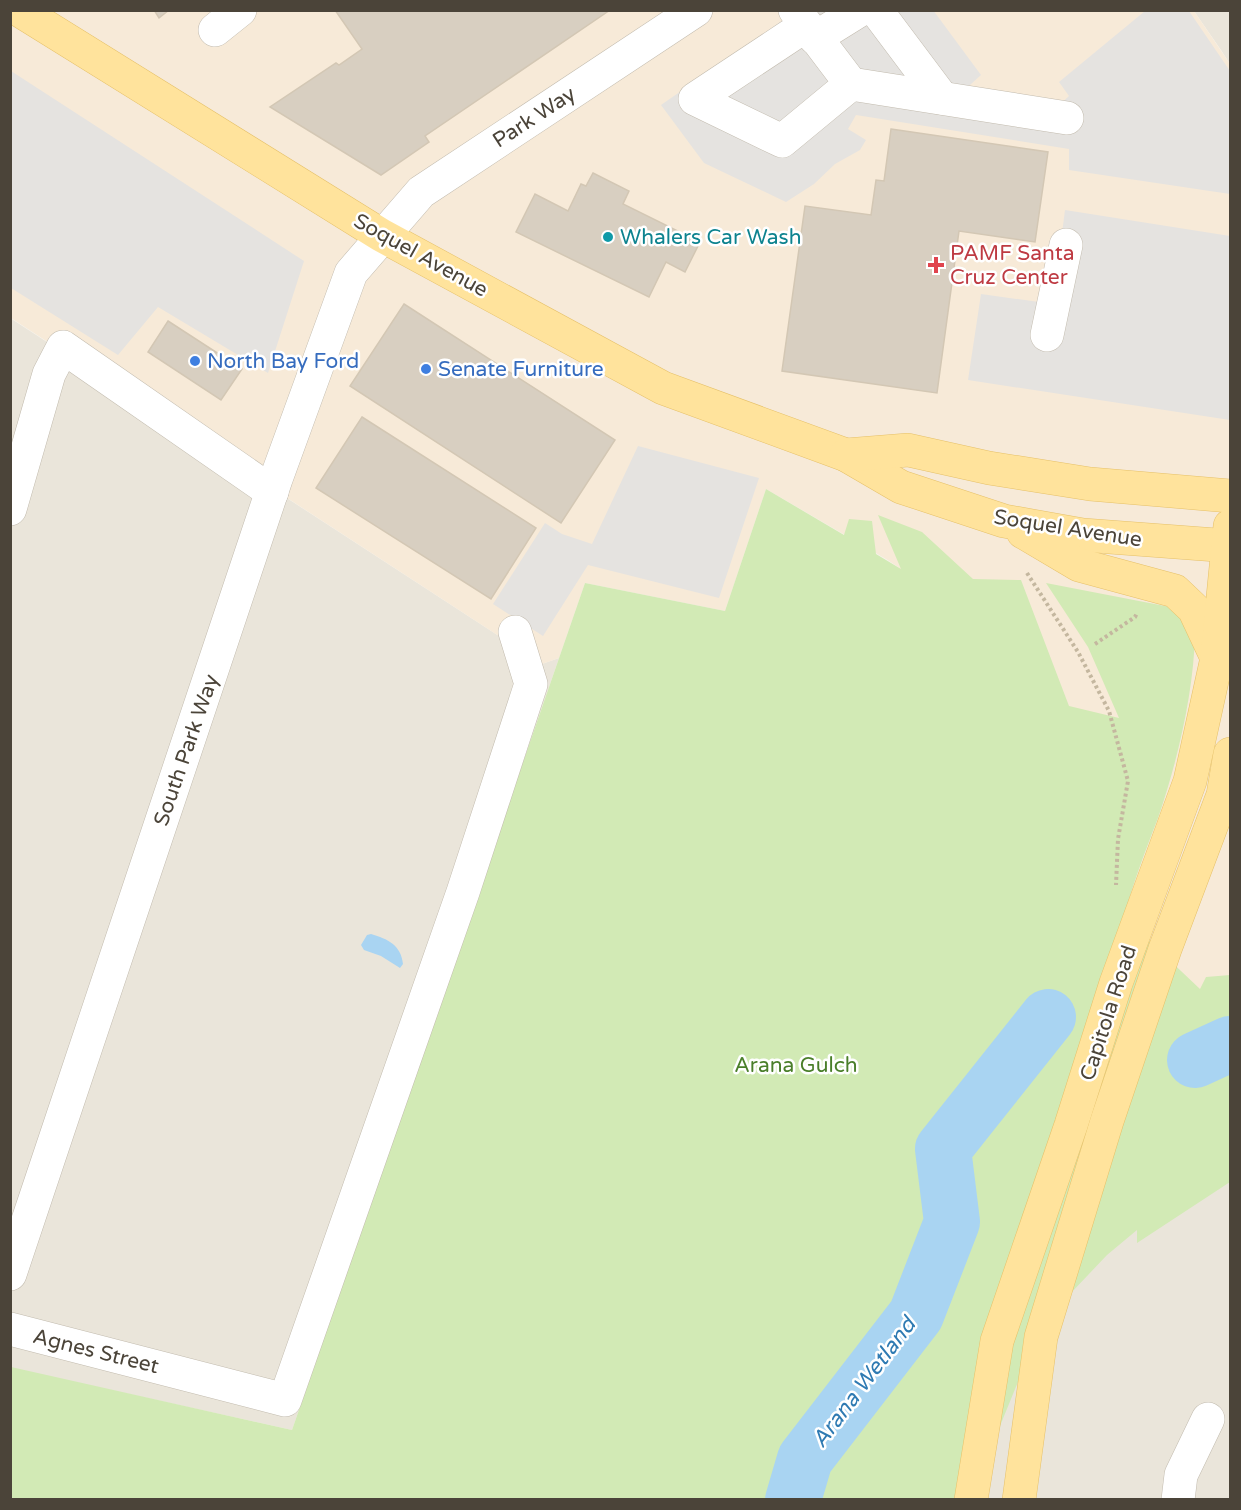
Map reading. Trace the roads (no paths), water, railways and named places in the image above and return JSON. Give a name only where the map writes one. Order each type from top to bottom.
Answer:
[{"type":"main road","name":"Soquel Avenue","points":[[19,10],[381,235],[663,388],[846,455],[901,487],[1004,521],[1083,535],[1230,539]]},
{"type":"main road","name":"Soquel Avenue","points":[[846,455],[908,450],[989,468],[1090,484],[1230,496]]},
{"type":"main road","points":[[1004,521],[1079,565],[1174,591],[1194,609],[1217,658]]},
{"type":"main road","name":"Capitola Road","points":[[971,1500],[997,1341],[1071,1125],[1116,983],[1190,781],[1217,658],[1230,539]]},
{"type":"main road","name":"Capitola Road","points":[[1019,1500],[1041,1337],[1107,1120],[1165,949],[1223,795],[1230,754]]},
{"type":"street","name":"Park Way","points":[[381,235],[421,192],[696,10]]},
{"type":"street","points":[[851,84],[782,141],[695,99],[805,25],[860,10]]},
{"type":"street","points":[[876,10],[942,98]]},
{"type":"street","points":[[805,25],[851,84],[1067,118]]},
{"type":"street","name":"South Park Way","points":[[10,1274],[272,492],[351,273],[381,235]]},
{"type":"street","points":[[1047,335],[1066,245]]},
{"type":"street","points":[[10,509],[49,374],[63,346],[272,492]]},
{"type":"street","name":"Agnes Street","points":[[10,1329],[285,1400],[463,892],[531,684],[515,632]]},
{"type":"street","points":[[1178,1500],[1181,1475],[1208,1419]]},
{"type":"water","points":[[367,935],[383,938],[396,947],[402,957],[403,964],[400,968],[381,956],[364,950],[361,945]]},
{"type":"waterway","name":"Arana Wetland","points":[[793,1500],[805,1459],[916,1315],[952,1222],[943,1149],[1048,1017]]},
{"type":"waterway","points":[[1195,1060],[1230,1044]]},
{"type":"place","name":"Whalers Car Wash","points":[[608,237]]},
{"type":"place","name":"PAMF Santa Cruz Center","points":[[936,265]]},
{"type":"place","name":"North Bay Ford","points":[[195,361]]},
{"type":"place","name":"Senate Furniture","points":[[426,369]]},
{"type":"park label","name":"Arana Gulch","points":[[796,1065]]}]
